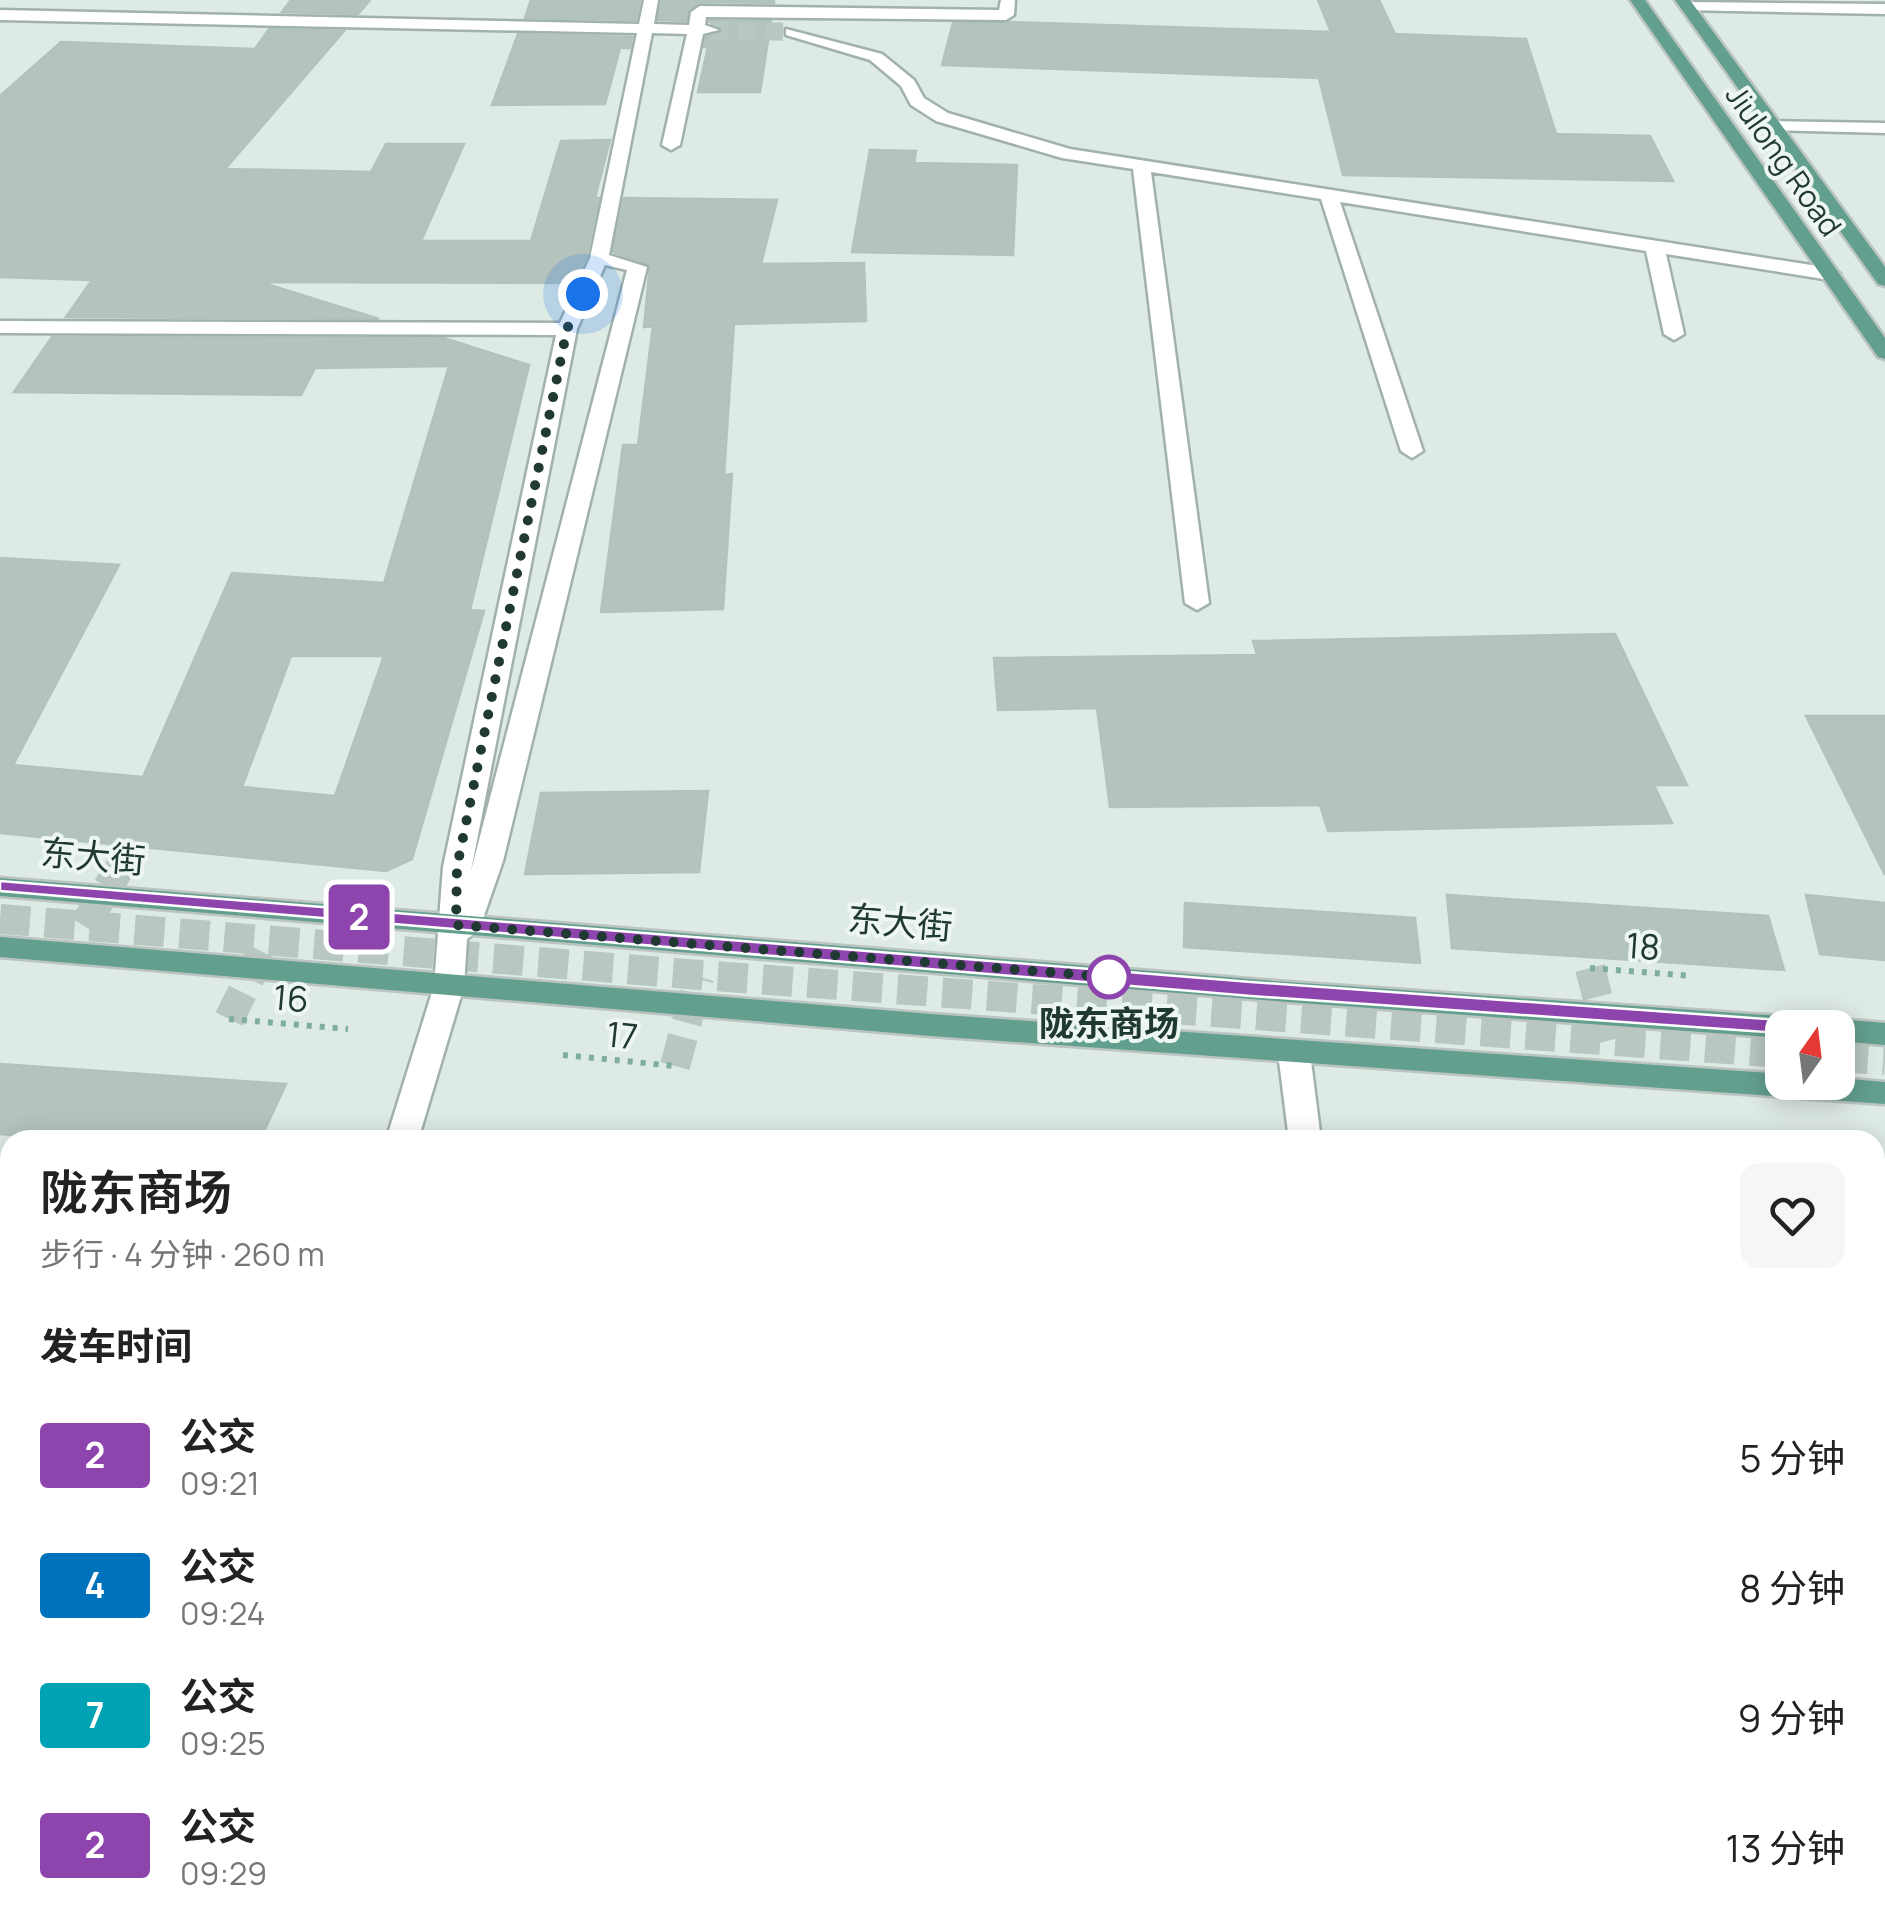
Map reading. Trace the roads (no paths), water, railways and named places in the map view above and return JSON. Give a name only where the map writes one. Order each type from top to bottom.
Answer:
[{"type":"main road","name":"Jiulong Road","points":[[1637,0],[1885,353]]},
{"type":"main road","name":"Jiulong Road","points":[[1685,4],[1885,280]]},
{"type":"main road","name":"东大街","points":[[0,887],[1267,990],[1765,1026]]},
{"type":"main road","points":[[0,947],[1294,1052],[1885,1093]]},
{"type":"main road","points":[[1855,1031],[1885,1034]]},
{"type":"street","points":[[461,926],[457,867],[567,329],[598,258],[651,0]]},
{"type":"street","points":[[671,145],[703,30],[701,6],[1006,14],[1008,0]]},
{"type":"street","points":[[1685,4],[1885,8]]},
{"type":"street","points":[[0,15],[642,32],[703,30]]},
{"type":"street","points":[[791,32],[876,57],[908,83],[917,101],[942,117],[1068,154],[1830,274]]},
{"type":"street","points":[[1770,126],[1885,128]]},
{"type":"street","points":[[1142,166],[1198,603]]},
{"type":"street","points":[[1329,196],[1412,451]]},
{"type":"street","points":[[1654,247],[1674,334]]},
{"type":"street","points":[[405,1130],[449,986],[461,926],[488,860],[637,266],[598,258]]},
{"type":"street","points":[[0,327],[567,329]]},
{"type":"street","points":[[1294,1052],[1304,1130]]},
{"type":"tunnel","points":[[711,30],[791,32]]},
{"type":"tunnel","points":[[84,926],[126,858]]},
{"type":"tunnel","points":[[0,919],[84,926]]},
{"type":"tunnel","points":[[84,926],[1609,1041]]},
{"type":"tunnel","points":[[229,1019],[268,941]]},
{"type":"tunnel","points":[[1590,968],[1609,1041]]},
{"type":"tunnel","points":[[675,1066],[699,977]]},
{"type":"tunnel","points":[[1609,1041],[1765,1052]]},
{"type":"tunnel","points":[[1855,1058],[1885,1060]]},
{"type":"place","name":"陇东商场","points":[[1109,977]]}]
